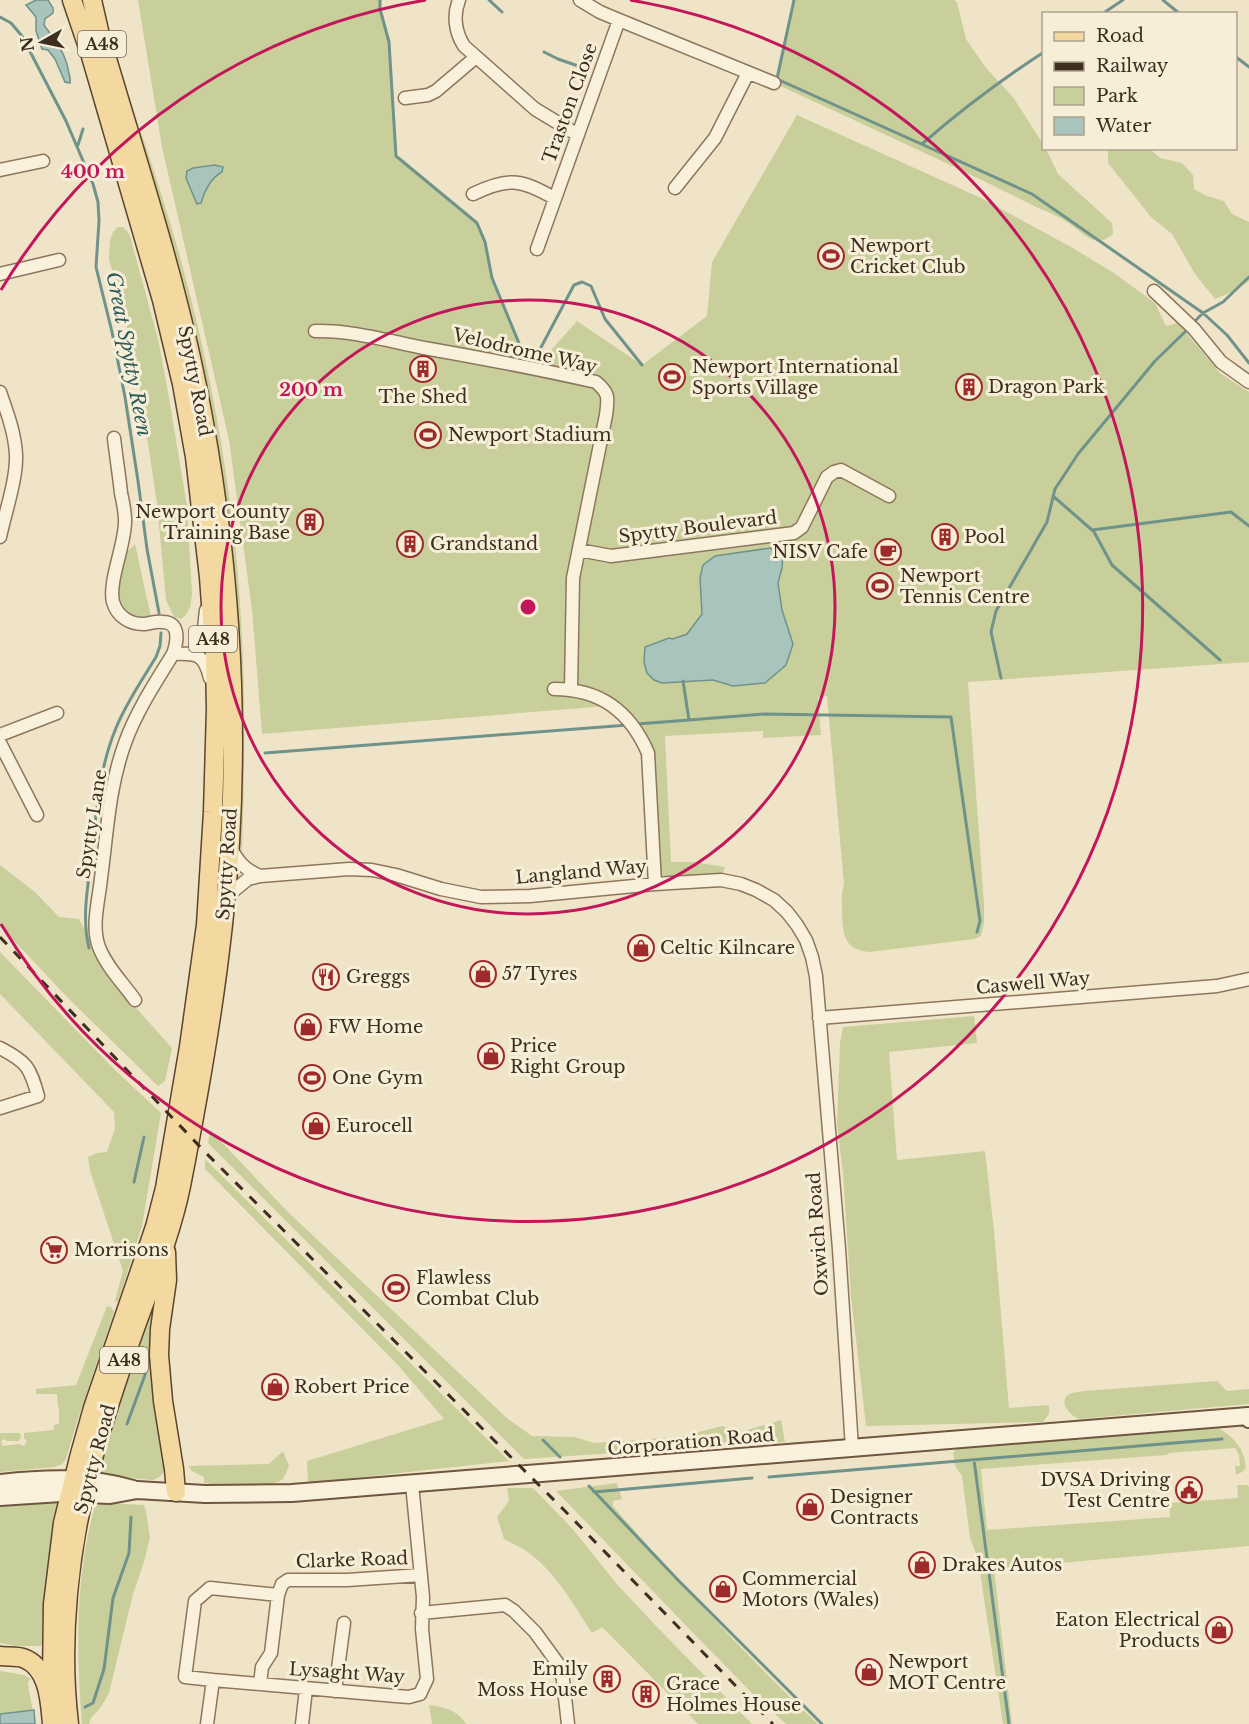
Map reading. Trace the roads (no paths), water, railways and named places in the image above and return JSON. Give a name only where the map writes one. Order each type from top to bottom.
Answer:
[{"type":"main road","name":"Spytty Road","points":[[59,1652],[68,1604],[79,1487],[93,1408],[155,1227],[165,1188],[189,1047],[206,925],[215,745],[215,659],[209,577],[195,457],[182,384],[162,300],[90,53],[72,0]]},
{"type":"main road","name":"Spytty Road","points":[[69,1724],[53,1604],[60,1547],[165,1241],[179,1193],[197,1099],[219,958],[230,846],[232,735],[225,581],[214,484],[197,387],[164,249],[100,35],[92,0]]},
{"type":"main road","points":[[165,1241],[167,1280],[159,1355],[176,1492]]},
{"type":"main road","points":[[0,1656],[23,1658],[31,1652],[59,1652]]},
{"type":"main road","name":"A48","points":[[52,1724],[50,1699],[59,1652]]},
{"type":"main road","name":"A48","points":[[23,1658],[39,1671],[50,1699]]},
{"type":"street","points":[[459,0],[456,14],[457,31],[464,46],[535,109],[578,135]]},
{"type":"street","points":[[580,0],[600,12],[774,83]]},
{"type":"street","name":"Traston Close","points":[[537,249],[619,20]]},
{"type":"street","points":[[405,98],[428,95],[436,91],[476,57]]},
{"type":"street","points":[[675,188],[715,138],[748,73]]},
{"type":"street","points":[[0,170],[43,161]]},
{"type":"street","points":[[473,194],[492,185],[517,182],[554,198]]},
{"type":"street","points":[[0,274],[59,260]]},
{"type":"street","points":[[1154,291],[1194,329],[1221,362],[1249,382]]},
{"type":"street","name":"Velodrome Way","points":[[315,331],[387,340],[596,382],[604,388],[608,396],[606,415],[573,578],[571,689]]},
{"type":"street","points":[[0,392],[16,455],[15,471],[0,537]]},
{"type":"street","points":[[114,438],[126,521],[112,593],[113,601],[119,614],[131,622],[144,624],[168,622],[173,626],[177,631],[173,654],[192,653],[202,658],[208,667],[213,699],[215,745]]},
{"type":"street","name":"Spytty Boulevard","points":[[579,550],[611,556],[794,533],[802,526],[827,477],[841,470],[889,496]]},
{"type":"street","points":[[192,653],[199,646],[203,635],[209,577]]},
{"type":"street","name":"Spytty Lane","points":[[135,1000],[98,946],[97,917],[111,801],[123,750],[147,696],[173,654]]},
{"type":"street","points":[[554,689],[571,689],[594,695],[609,703],[629,720],[641,737],[648,753],[655,884]]},
{"type":"street","points":[[0,735],[57,713]]},
{"type":"street","points":[[0,743],[37,814]]},
{"type":"street","points":[[230,846],[235,857],[248,872],[260,876]]},
{"type":"street","name":"Langland Way","points":[[226,897],[248,879],[260,876],[349,869],[372,870],[396,875],[441,889],[481,897],[530,896],[721,880],[741,884],[774,900],[797,925],[806,940],[816,976],[819,1018]]},
{"type":"street","name":"Caswell Way","points":[[819,1018],[1217,986],[1249,979]]},
{"type":"street","name":"Oxwich Road","points":[[819,1018],[852,1448]]},
{"type":"street","points":[[0,1048],[27,1065],[38,1096],[0,1108]]},
{"type":"street","name":"Corporation Road","points":[[0,1483],[31,1479],[110,1495],[137,1490],[292,1493],[1249,1417]]},
{"type":"street","name":"Lysaght Way","points":[[278,1595],[210,1588],[195,1601],[185,1677],[409,1697],[420,1694],[427,1680],[421,1614],[423,1596],[412,1484]]},
{"type":"street","name":"Corporation Road","points":[[0,1497],[79,1487]]},
{"type":"street","name":"Clarke Road","points":[[278,1595],[282,1584],[288,1580],[347,1580],[421,1575]]},
{"type":"street","points":[[260,1684],[262,1667],[271,1653],[278,1595]]},
{"type":"street","points":[[421,1614],[505,1605],[514,1611],[535,1632],[560,1665],[568,1724]]},
{"type":"street","points":[[334,1691],[344,1623]]},
{"type":"street","points":[[207,1724],[213,1680]]},
{"type":"street","points":[[302,1724],[306,1689]]},
{"type":"water","points":[[36,0],[48,0],[53,8],[53,13],[45,19],[44,25],[59,46],[67,63],[70,83],[65,82],[55,59],[48,50],[42,49],[36,31],[36,17],[26,5]]},
{"type":"water","points":[[215,165],[223,167],[222,172],[211,181],[201,203],[197,204],[186,178],[187,171]]},
{"type":"water","points":[[770,548],[783,556],[778,583],[782,610],[793,644],[786,665],[765,683],[733,686],[713,680],[662,683],[654,680],[647,673],[644,662],[645,647],[687,634],[702,614],[700,578],[703,565],[715,556]]},
{"type":"water","points":[[34,1710],[35,1724],[0,1724],[0,1714]]},
{"type":"waterway","points":[[380,0],[380,9],[389,42],[396,156],[477,223],[485,242],[492,278],[521,348],[538,353],[574,285],[582,282],[591,286],[605,319],[642,365]]},
{"type":"waterway","points":[[489,0],[502,12]]},
{"type":"waterway","points":[[794,0],[777,79],[1032,194],[1203,313],[1223,302],[1249,277]]},
{"type":"waterway","points":[[1105,12],[1123,0]]},
{"type":"waterway","points":[[1163,0],[1178,12]]},
{"type":"waterway","name":"Great Spytty Reen","points":[[0,17],[11,23],[22,36],[66,121],[93,184],[98,202],[96,267],[125,397],[147,549],[159,613]]},
{"type":"waterway","points":[[544,52],[581,67]]},
{"type":"waterway","points":[[922,144],[981,96],[1042,53]]},
{"type":"waterway","points":[[1237,58],[1249,67]]},
{"type":"waterway","points":[[78,145],[83,129]]},
{"type":"waterway","points":[[1193,323],[1203,313],[1227,335],[1249,363]]},
{"type":"waterway","points":[[1001,678],[991,632],[996,611],[1047,522],[1055,489],[1078,454],[1155,361],[1189,328]]},
{"type":"waterway","points":[[1053,496],[1092,530],[1231,512],[1249,526]]},
{"type":"waterway","points":[[1093,530],[1112,565],[1220,660]]},
{"type":"waterway","name":"Great Spytty Reen","points":[[89,948],[86,926],[87,894],[105,761],[120,719],[156,657],[161,633]]},
{"type":"waterway","points":[[683,681],[689,720],[764,714],[951,717],[980,921],[977,932]]},
{"type":"waterway","points":[[637,724],[689,720]]},
{"type":"waterway","points":[[265,753],[628,725]]},
{"type":"waterway","points":[[134,1182],[144,1137]]},
{"type":"waterway","points":[[127,1424],[145,1375],[145,1365]]},
{"type":"waterway","points":[[769,1477],[1222,1439]]},
{"type":"waterway","points":[[543,1440],[560,1457]]},
{"type":"waterway","points":[[974,1460],[1009,1724]]},
{"type":"waterway","points":[[594,1492],[752,1478]]},
{"type":"waterway","points":[[589,1486],[678,1580],[822,1724]]},
{"type":"waterway","points":[[85,1707],[93,1703],[104,1669],[113,1598],[129,1553],[131,1517]]},
{"type":"railway","points":[[0,937],[206,1153],[564,1510],[773,1724]]},
{"type":"place","name":"Newport Cricket Club","points":[[831,256]]},
{"type":"place","name":"The Shed","points":[[423,369]]},
{"type":"place","name":"Newport International Sports Village","points":[[672,377]]},
{"type":"place","name":"Dragon Park","points":[[969,387]]},
{"type":"place","name":"Newport Stadium","points":[[428,435]]},
{"type":"place","name":"Newport County Training Base","points":[[310,522]]},
{"type":"place","name":"Pool","points":[[945,537]]},
{"type":"place","name":"Grandstand","points":[[410,544]]},
{"type":"place","name":"NISV Cafe","points":[[888,552]]},
{"type":"place","name":"Newport Tennis Centre","points":[[880,586]]},
{"type":"place","name":"Celtic Kilncare","points":[[641,948]]},
{"type":"place","name":"57 Tyres","points":[[483,974]]},
{"type":"place","name":"Greggs","points":[[326,977]]},
{"type":"place","name":"FW Home","points":[[308,1027]]},
{"type":"place","name":"Price Right Group","points":[[491,1056]]},
{"type":"place","name":"One Gym","points":[[312,1078]]},
{"type":"place","name":"Eurocell","points":[[316,1126]]},
{"type":"place","name":"Morrisons","points":[[54,1250]]},
{"type":"place","name":"Flawless Combat Club","points":[[396,1288]]},
{"type":"place","name":"Robert Price","points":[[275,1387]]},
{"type":"place","name":"DVSA Driving Test Centre","points":[[1189,1490]]},
{"type":"place","name":"Designer Contracts","points":[[810,1507]]},
{"type":"place","name":"Drakes Autos","points":[[922,1565]]},
{"type":"place","name":"Commercial Motors (Wales)","points":[[723,1589]]},
{"type":"place","name":"Eaton Electrical Products","points":[[1219,1630]]},
{"type":"place","name":"Newport MOT Centre","points":[[869,1672]]},
{"type":"place","name":"Emily Moss House","points":[[607,1679]]},
{"type":"place","name":"Grace Holmes House","points":[[646,1694]]}]
